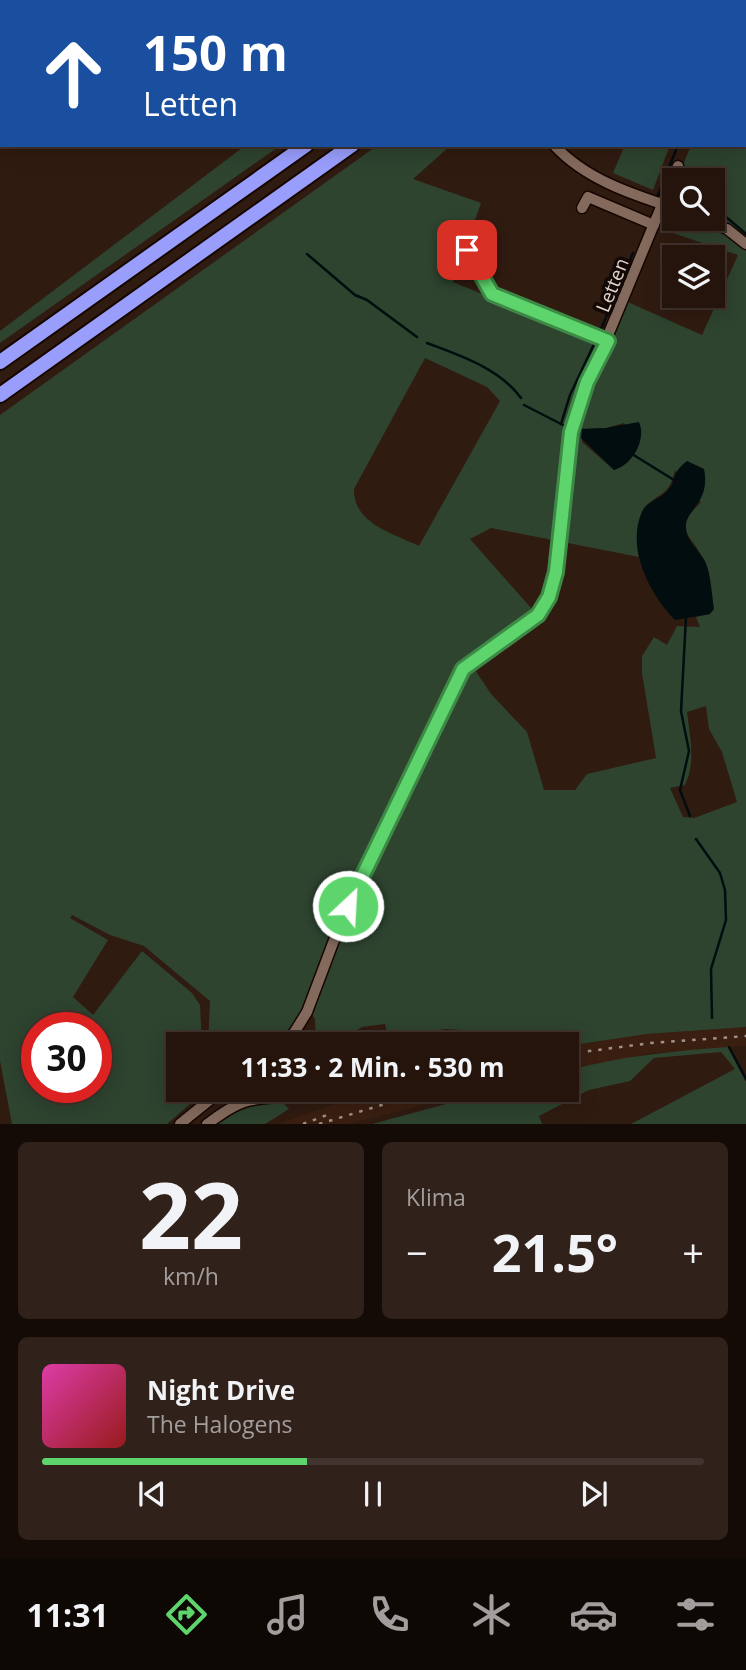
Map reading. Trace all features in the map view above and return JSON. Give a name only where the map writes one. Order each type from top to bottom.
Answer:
[{"type":"highway","points":[[0,362],[303,147]]},
{"type":"highway","points":[[0,395],[349,147]]},
{"type":"street","points":[[556,147],[571,162],[596,178],[662,204]]},
{"type":"street","points":[[582,208],[588,197],[654,225]]},
{"type":"street","name":"Letten","points":[[294,1032],[307,1012],[339,927],[444,702],[463,669],[538,615],[549,597],[556,572],[571,432],[587,382],[608,341],[662,204]]},
{"type":"street","points":[[725,228],[746,244]]},
{"type":"street","points":[[467,250],[492,294],[608,341]]},
{"type":"street","points":[[180,1124],[207,1102]]},
{"type":"street","points":[[207,1124],[245,1102]]},
{"type":"shaded area","points":[[639,422],[641,436],[636,451],[627,463],[614,470],[581,438],[582,429]]},
{"type":"shaded area","points":[[687,461],[704,469],[704,490],[686,521],[686,528],[689,539],[707,566],[714,609],[710,614],[675,620],[657,597],[643,569],[637,540],[638,526],[644,509],[667,491],[678,470]]},
{"type":"shaded area","points":[[746,1027],[746,1046],[652,1053],[579,1068],[579,1044],[647,1034]]},
{"type":"shaded area","points":[[342,1102],[435,1102],[350,1124],[277,1124]]},
{"type":"green space","points":[[243,147],[278,147],[0,343],[0,331]]},
{"type":"green space","points":[[375,147],[449,147],[413,179],[481,203],[453,282],[601,343],[621,299],[702,335],[714,308],[725,308],[725,284],[738,255],[725,251],[725,245],[708,245],[667,231],[725,231],[725,168],[682,168],[690,147],[746,147],[746,1027],[647,1034],[579,1044],[579,1032],[480,1032],[445,1029],[428,1032],[387,1032],[385,1024],[362,1027],[353,1032],[316,1032],[315,1019],[306,1006],[300,1019],[288,1032],[209,1032],[210,1001],[144,946],[110,935],[72,915],[70,918],[108,940],[73,997],[90,1012],[21,1012],[21,1103],[112,1103],[112,1012],[95,1012],[142,951],[192,993],[200,1005],[201,1032],[166,1032],[166,1102],[192,1102],[167,1124],[12,1124],[0,1061],[0,415]],"holes":[[[425,358],[487,387],[500,401],[419,546],[367,519],[355,501],[354,489]],[[624,423],[637,448],[628,462],[614,470],[582,442],[582,429],[606,428]],[[675,470],[701,502],[685,528],[702,559],[710,614],[696,617],[700,627],[677,626],[667,645],[654,637],[642,656],[642,673],[656,758],[587,774],[575,790],[544,790],[527,732],[491,694],[473,667],[459,665],[532,609],[470,539],[491,528],[639,557],[637,532],[642,512],[667,489]],[[706,706],[709,729],[722,752],[737,802],[694,818],[683,817],[670,788],[685,785],[688,776],[691,749],[687,712]]]},
{"type":"green space","points":[[624,147],[669,147],[653,190],[613,173]]},
{"type":"green space","points":[[728,1047],[746,1082],[746,1124],[631,1124],[735,1069],[721,1052],[654,1058],[630,1081],[589,1090],[579,1095],[579,1068],[667,1052]]},
{"type":"green space","points":[[267,1102],[282,1102],[289,1109],[265,1124],[213,1124],[232,1111]]},
{"type":"green space","points":[[454,1102],[566,1102],[539,1116],[542,1124],[372,1124]]},
{"type":"waterway","points":[[658,195],[677,147]]},
{"type":"waterway","points":[[725,217],[746,234]]},
{"type":"waterway","points":[[599,334],[633,253]]},
{"type":"waterway","points":[[307,254],[355,295],[367,300],[417,337]]},
{"type":"waterway","points":[[561,424],[570,395],[596,340]]},
{"type":"waterway","points":[[427,343],[491,371],[521,398]]},
{"type":"waterway","points":[[524,405],[563,425]]},
{"type":"waterway","points":[[632,454],[674,480]]},
{"type":"waterway","points":[[686,617],[681,711],[689,751],[680,790],[690,816]]},
{"type":"waterway","points":[[696,839],[720,873],[725,890],[726,920],[711,969],[712,1018]]},
{"type":"waterway","points":[[729,1047],[746,1079]]},
{"type":"railway","points":[[579,1052],[651,1043],[746,1036]]},
{"type":"railway","points":[[319,1124],[391,1102]]},
{"type":"railway","points":[[303,1124],[327,1115]]},
{"type":"route","points":[[348,906],[444,702],[463,669],[538,615],[549,597],[556,572],[571,432],[587,382],[608,341],[492,294],[467,250]]}]
